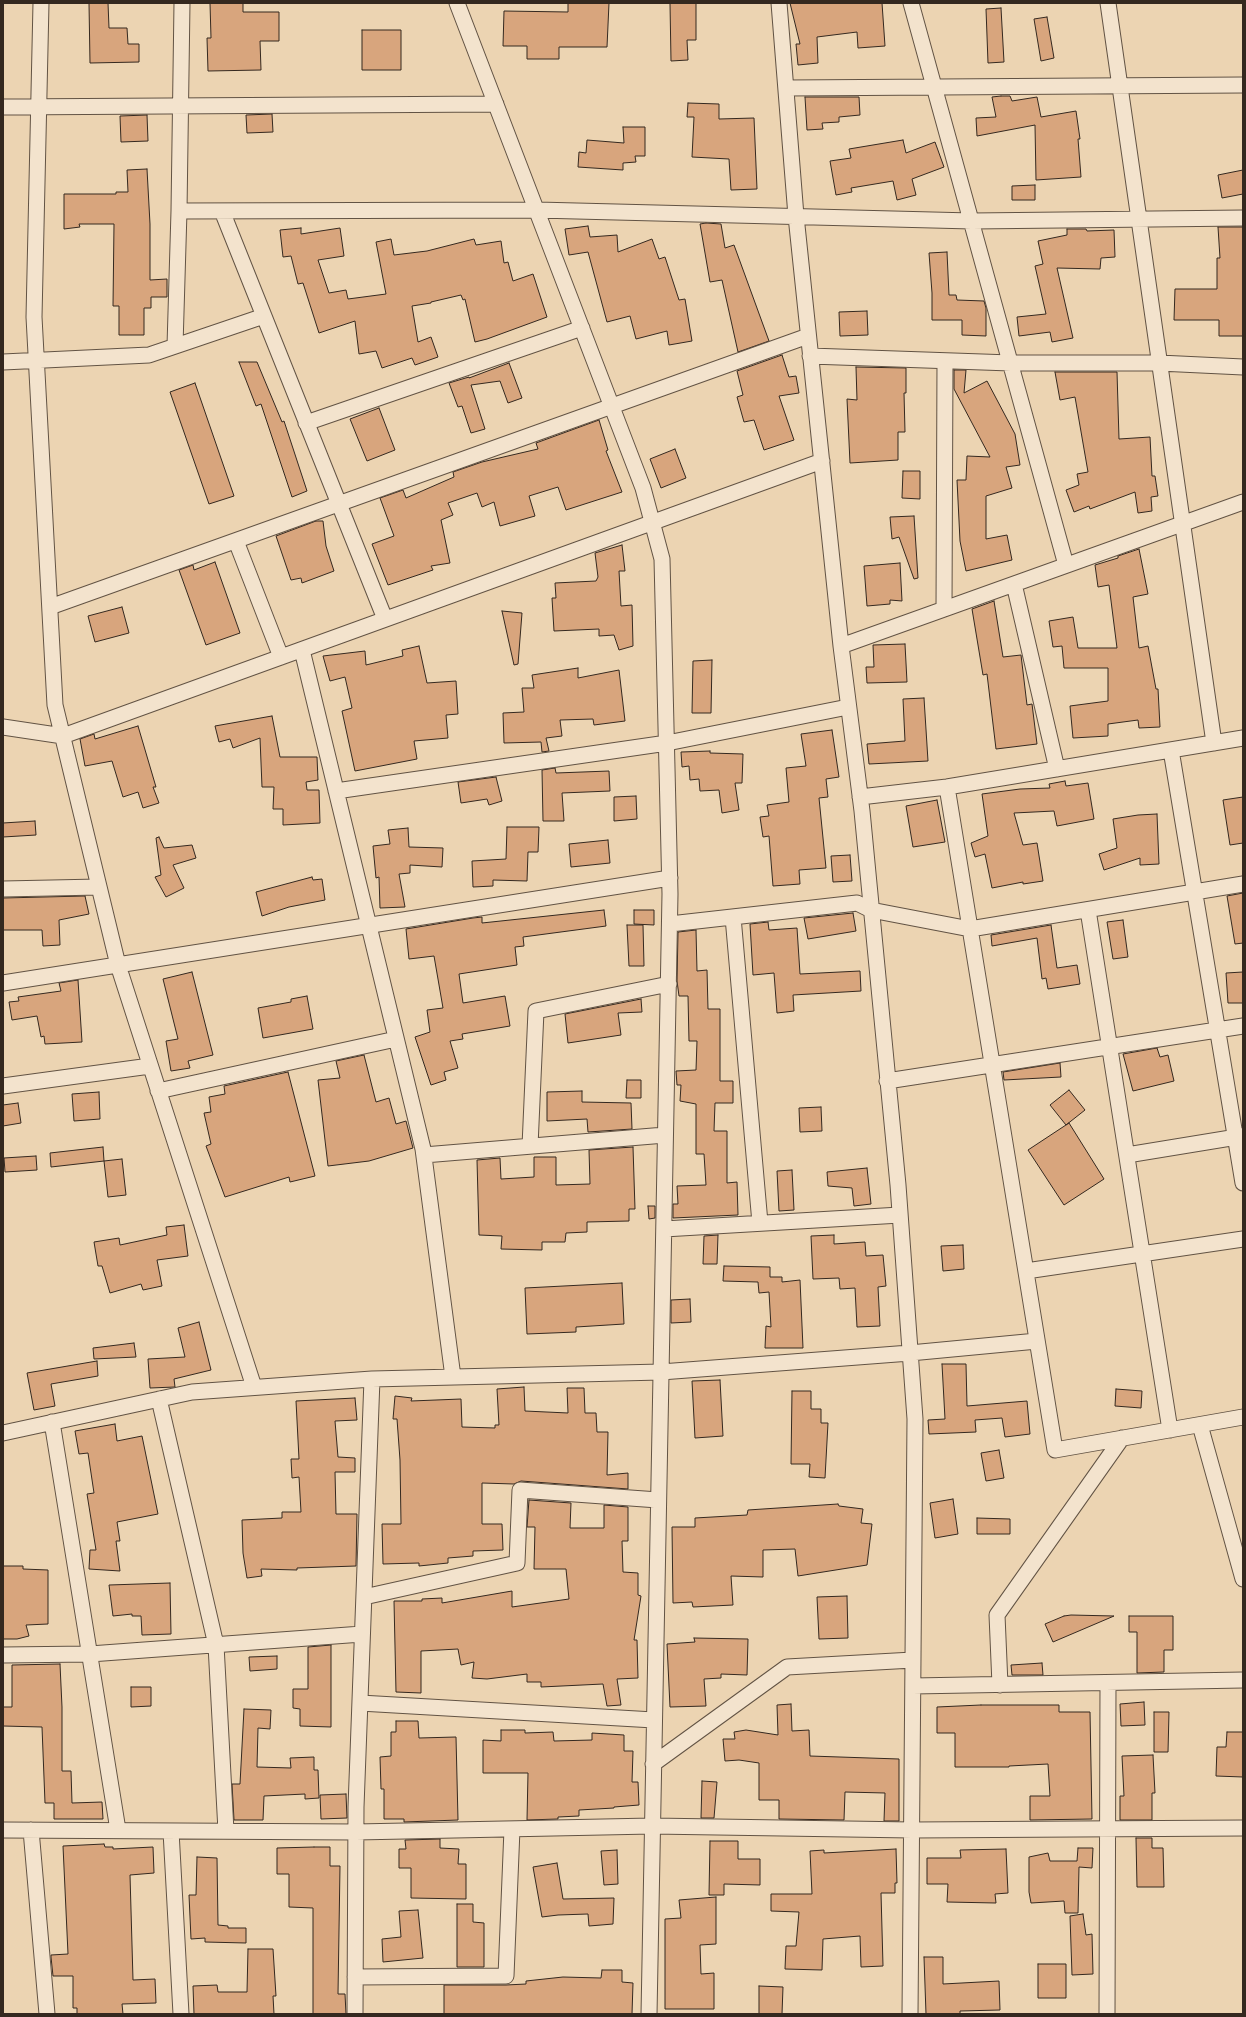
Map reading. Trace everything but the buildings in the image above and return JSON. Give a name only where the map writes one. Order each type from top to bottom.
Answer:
[{"type":"street","points":[[41,3],[34,317],[55,705],[118,965],[254,1387]]},
{"type":"street","points":[[175,346],[179,211],[182,3]]},
{"type":"street","points":[[457,3],[643,488],[662,559],[670,924],[648,2014]]},
{"type":"street","points":[[779,3],[796,216],[810,356],[841,646],[860,797],[888,1081],[900,1215],[915,1419],[910,2014]]},
{"type":"street","points":[[912,3],[1066,565]]},
{"type":"street","points":[[1108,3],[1214,743]]},
{"type":"street","points":[[786,88],[1243,85]]},
{"type":"street","points":[[3,107],[496,104]]},
{"type":"street","points":[[179,211],[537,210],[972,221],[1243,218]]},
{"type":"street","points":[[222,211],[385,620]]},
{"type":"street","points":[[3,362],[149,355],[264,316]]},
{"type":"street","points":[[306,423],[582,328]]},
{"type":"street","points":[[50,607],[808,336]]},
{"type":"street","points":[[810,356],[1011,363],[1159,363],[1243,367]]},
{"type":"street","points":[[944,609],[945,361]]},
{"type":"street","points":[[3,727],[63,736],[822,461]]},
{"type":"street","points":[[841,646],[1243,502]]},
{"type":"street","points":[[236,541],[281,657]]},
{"type":"street","points":[[1014,584],[1058,769]]},
{"type":"street","points":[[302,650],[424,1155],[453,1377]]},
{"type":"street","points":[[336,791],[667,743],[848,707]]},
{"type":"street","points":[[860,797],[947,787],[1243,738]]},
{"type":"street","points":[[1171,750],[1217,1030],[1239,1137],[1243,1183]]},
{"type":"street","points":[[947,787],[1055,1450],[1243,1417]]},
{"type":"street","points":[[3,983],[670,878]]},
{"type":"street","points":[[670,924],[857,903],[871,910],[970,930],[1243,884]]},
{"type":"street","points":[[3,890],[99,886]]},
{"type":"street","points":[[1088,910],[1170,1430]]},
{"type":"street","points":[[733,917],[760,1223]]},
{"type":"street","points":[[530,1146],[536,1011],[669,984]]},
{"type":"street","points":[[888,1081],[1243,1026]]},
{"type":"street","points":[[158,1091],[396,1039]]},
{"type":"street","points":[[3,1086],[150,1066]]},
{"type":"street","points":[[424,1155],[666,1135]]},
{"type":"street","points":[[1127,1155],[1239,1137]]},
{"type":"street","points":[[664,1228],[900,1215]]},
{"type":"street","points":[[1026,1271],[1243,1239]]},
{"type":"street","points":[[3,1433],[192,1392],[372,1378],[661,1372],[910,1353],[1037,1341]]},
{"type":"street","points":[[355,2014],[356,1832],[372,1378]]},
{"type":"street","points":[[159,1399],[216,1645],[226,1831]]},
{"type":"street","points":[[52,1422],[118,1830]]},
{"type":"street","points":[[1200,1425],[1243,1579]]},
{"type":"street","points":[[1000,1685],[997,1615],[1122,1438]]},
{"type":"street","points":[[364,1597],[517,1563],[520,1490],[658,1500]]},
{"type":"street","points":[[3,1655],[90,1654],[362,1634]]},
{"type":"street","points":[[653,1764],[787,1667],[913,1660]]},
{"type":"street","points":[[913,1686],[1243,1680]]},
{"type":"street","points":[[1107,2014],[1108,1683]]},
{"type":"street","points":[[360,1702],[654,1720]]},
{"type":"street","points":[[3,1830],[356,1832],[652,1826],[912,1830],[1243,1828]]},
{"type":"street","points":[[355,1977],[506,1976],[512,1829]]},
{"type":"street","points":[[31,1830],[47,2014]]},
{"type":"street","points":[[171,1831],[181,2014]]}]
